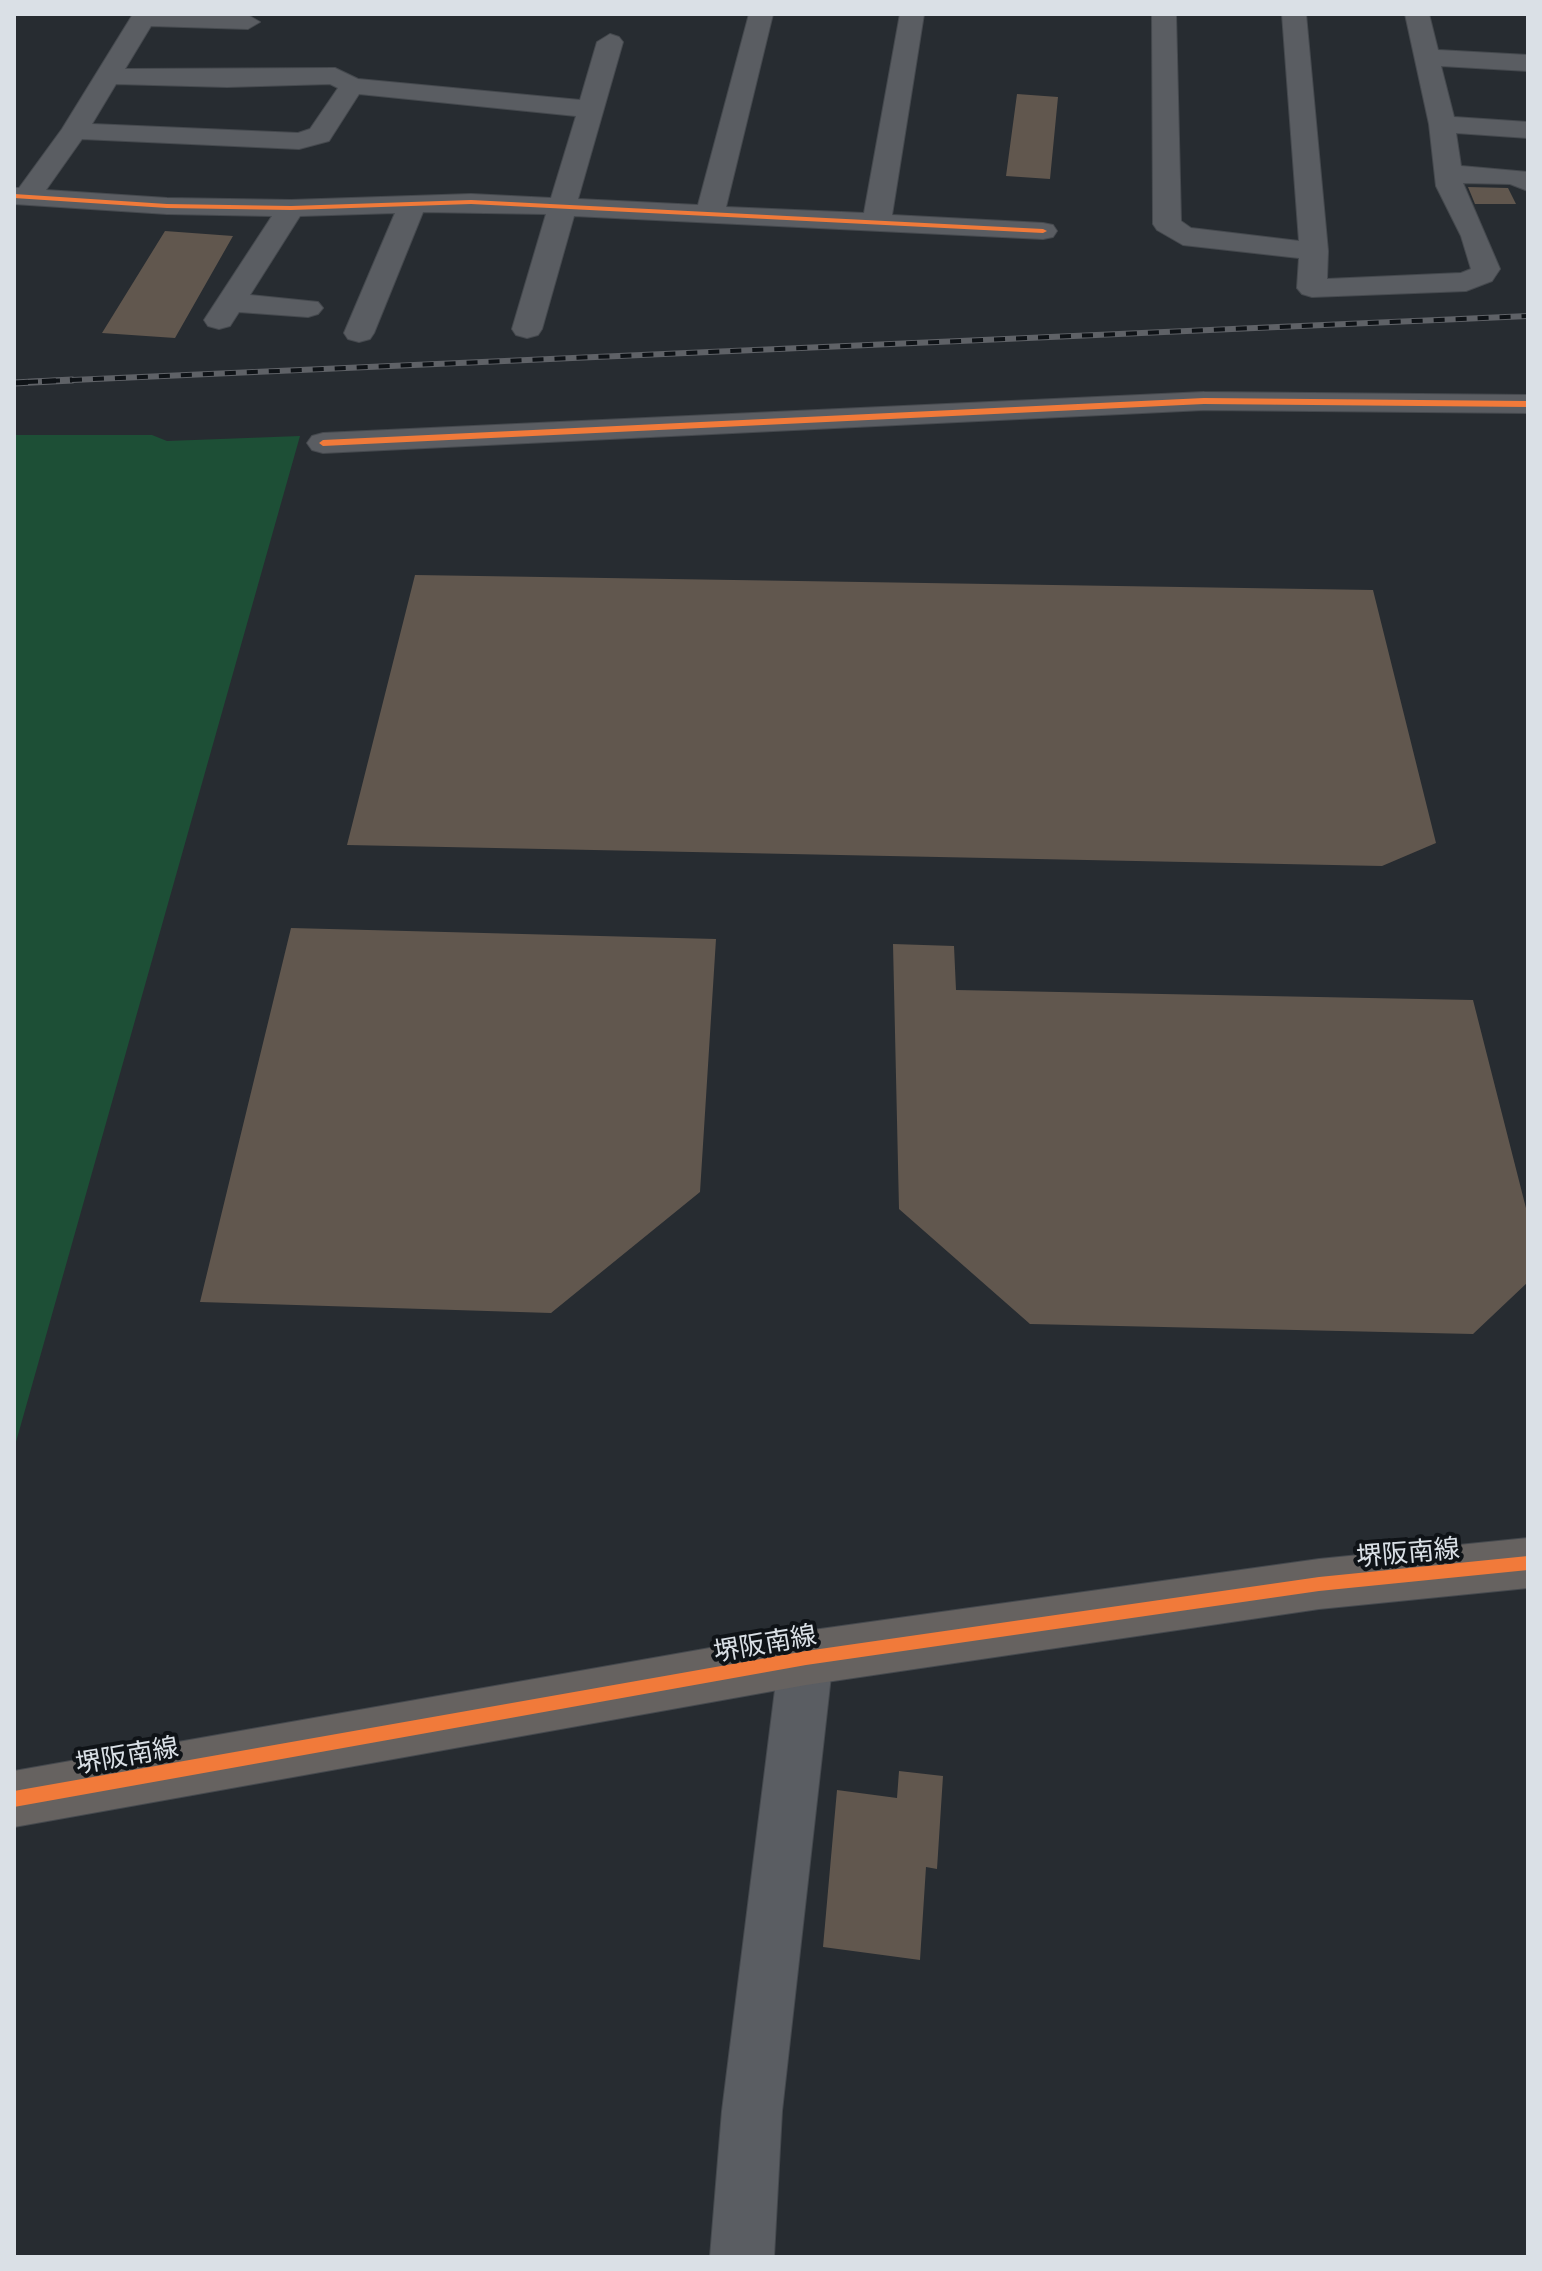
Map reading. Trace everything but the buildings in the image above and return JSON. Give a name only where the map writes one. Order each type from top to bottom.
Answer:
[{"type":"main road","name":"堺阪南線","points":[[14,1799],[806,1658],[1319,1584],[1528,1563]]},
{"type":"street","points":[[710,214],[761,14]]},
{"type":"street","points":[[877,221],[912,14]]},
{"type":"street","points":[[1164,14],[1167,224],[1183,248],[1314,251]]},
{"type":"street","points":[[1294,14],[1314,251],[1312,288],[1475,279],[1486,269],[1447,174],[1442,124],[1417,14]]},
{"type":"street","points":[[20,196],[74,131],[145,16],[248,22]]},
{"type":"street","points":[[527,329],[565,208],[589,109],[610,42]]},
{"type":"street","points":[[1425,57],[1528,63]]},
{"type":"street","points":[[109,76],[227,79],[335,76],[352,86],[589,109]]},
{"type":"street","points":[[74,131],[299,141],[320,135],[352,86]]},
{"type":"street","points":[[1442,124],[1528,130]]},
{"type":"street","points":[[1447,174],[1516,176],[1528,183]]},
{"type":"street","points":[[20,196],[167,206],[291,208],[471,202],[1043,231]]},
{"type":"street","points":[[359,333],[412,205]]},
{"type":"street","points":[[291,208],[224,312],[308,308]]},
{"type":"street","points":[[323,443],[1204,401],[1528,404]]},
{"type":"street","points":[[742,2257],[752,2111],[806,1658]]},
{"type":"green space","points":[[14,435],[152,435],[167,441],[300,436],[14,1449]]},
{"type":"railway","points":[[69,380],[1528,316]]},
{"type":"railway","points":[[14,383],[69,380]]},
{"type":"railway","points":[[27,382],[69,380]]},
{"type":"cycle path","points":[[14,196],[167,206],[291,208],[471,202],[1043,231]]},
{"type":"cycle path","points":[[323,443],[1204,401],[1528,404]]},
{"type":"cycle path","points":[[14,1799],[806,1658],[1319,1584],[1528,1563]]}]
